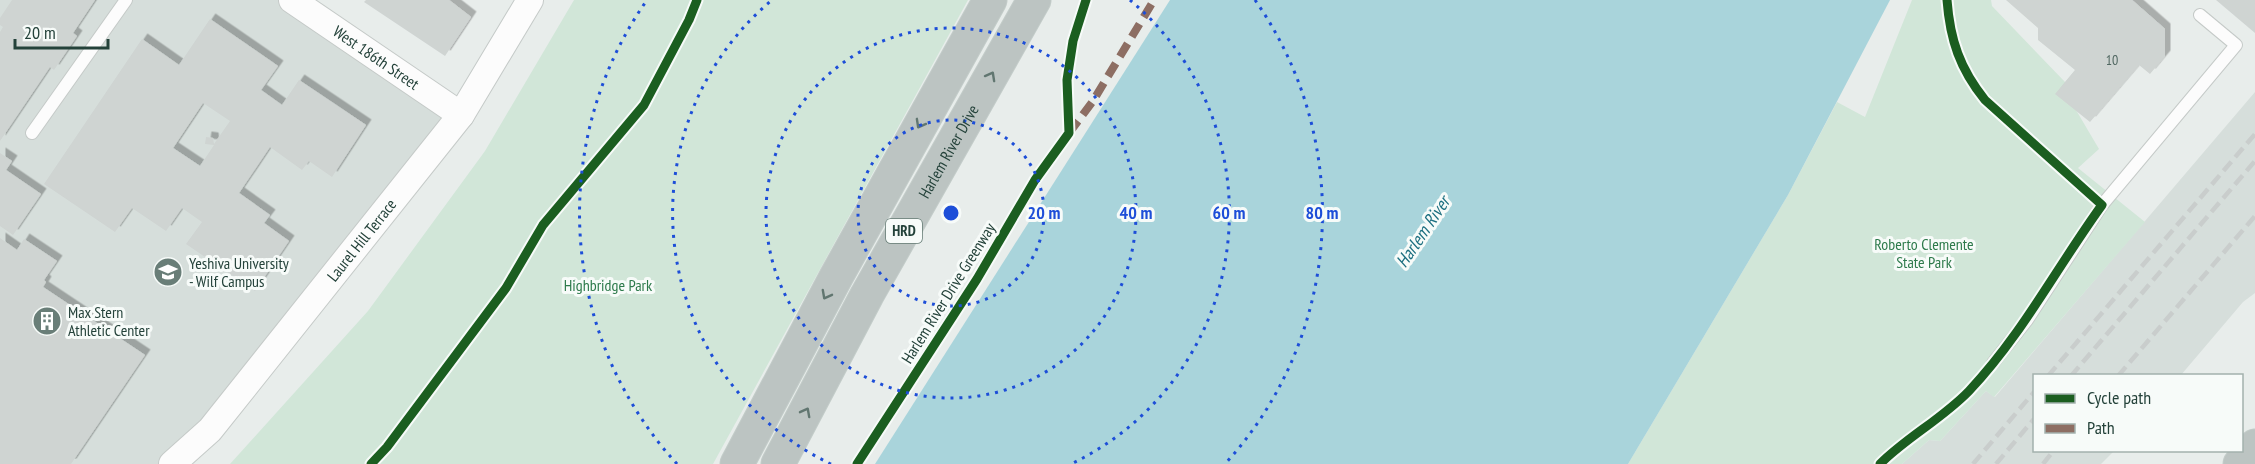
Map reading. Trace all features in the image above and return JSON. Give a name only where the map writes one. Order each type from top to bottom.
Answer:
[{"type":"highway","name":"HRD","points":[[737,464],[842,266],[990,0]]},
{"type":"highway","name":"Harlem River Drive","points":[[778,464],[867,295],[1034,0]]},
{"type":"highway","points":[[2240,464],[2255,446]]},
{"type":"street","name":"West 186th Street","points":[[292,0],[461,115]]},
{"type":"street","name":"Laurel Hill Terrace","points":[[172,464],[210,430],[461,115],[530,0]]},
{"type":"lane","points":[[32,133],[126,0]]},
{"type":"lane","points":[[1994,363],[2027,320],[2102,204],[2236,45],[2200,15]]},
{"type":"shaded area","name":"Yeshiva University - Wilf Campus","points":[[0,0],[292,0],[461,115],[172,464],[0,464]]},
{"type":"shaded area","points":[[2255,92],[2255,293],[2243,302],[2182,374],[2033,374],[2033,452],[2113,452],[2101,464],[1902,464],[1929,440],[1940,441],[1986,391],[1995,397]]},
{"type":"green space","name":"Highbridge Park","points":[[574,0],[968,0],[713,464],[230,464],[368,311],[485,151]]},
{"type":"green space","name":"Roberto Clemente State Park","points":[[1912,0],[1991,0],[1992,6],[2065,82],[2076,110],[2099,149],[2078,168],[2145,222],[1994,397],[1986,391],[1940,441],[1929,440],[1902,464],[1628,464],[1788,195],[1837,102],[1865,117]]},
{"type":"water","name":"Harlem River","points":[[1170,0],[1890,0],[1788,195],[1628,464],[875,464]]},
{"type":"building","points":[[12,0],[95,0],[73,33],[77,36],[54,70],[50,67],[0,141],[0,32],[3,27],[0,25],[0,18]]},
{"type":"building","points":[[366,0],[449,0],[471,17],[445,56],[364,2]]},
{"type":"building","points":[[2006,0],[2132,0],[2165,29],[2165,56],[2150,74],[2139,65],[2090,122],[2055,94],[2075,70],[2038,40],[2038,28]]},
{"type":"building","points":[[2216,0],[2255,0],[2255,33]]},
{"type":"building","points":[[210,19],[278,66],[261,90],[282,105],[299,80],[366,125],[332,177],[309,161],[302,170],[270,147],[239,193],[270,215],[264,223],[289,241],[255,291],[186,244],[202,222],[182,208],[166,231],[132,208],[115,232],[44,184],[142,39],[179,65]],"holes":[[[203,103],[230,121],[214,144],[213,138],[206,137],[205,144],[214,145],[200,166],[173,148]]]},
{"type":"building","points":[[0,153],[12,161],[6,170],[41,194],[13,235],[0,226]]},
{"type":"building","name":"Max Stern Athletic Center","points":[[0,238],[17,250],[24,239],[57,261],[44,280],[46,282],[43,287],[145,355],[71,464],[0,464]]},
{"type":"railway","points":[[2050,374],[2255,134]]},
{"type":"railway","points":[[2073,374],[2255,161]]},
{"type":"railway","points":[[2120,374],[2255,216]]},
{"type":"railway","points":[[1973,464],[2033,393]]},
{"type":"railway","points":[[1996,464],[2033,420]]},
{"type":"railway","points":[[2043,464],[2052,452]]},
{"type":"marked path","points":[[1069,133],[1093,101],[1154,0]]},
{"type":"cycle path","points":[[371,464],[387,447],[506,288],[543,225],[644,105],[689,20],[697,0]]},
{"type":"cycle path","name":"Harlem River Drive Greenway","points":[[857,464],[977,279],[1035,180],[1069,133],[1067,80],[1073,41],[1086,0]]},
{"type":"cycle path","points":[[1880,464],[1959,401],[1988,369],[2023,324],[2102,205],[1985,100],[1969,77],[1958,53],[1947,0]]},
{"type":"place","name":"Yeshiva University - Wilf Campus","points":[[168,272]]},
{"type":"place","name":"Max Stern Athletic Center","points":[[47,321]]}]
